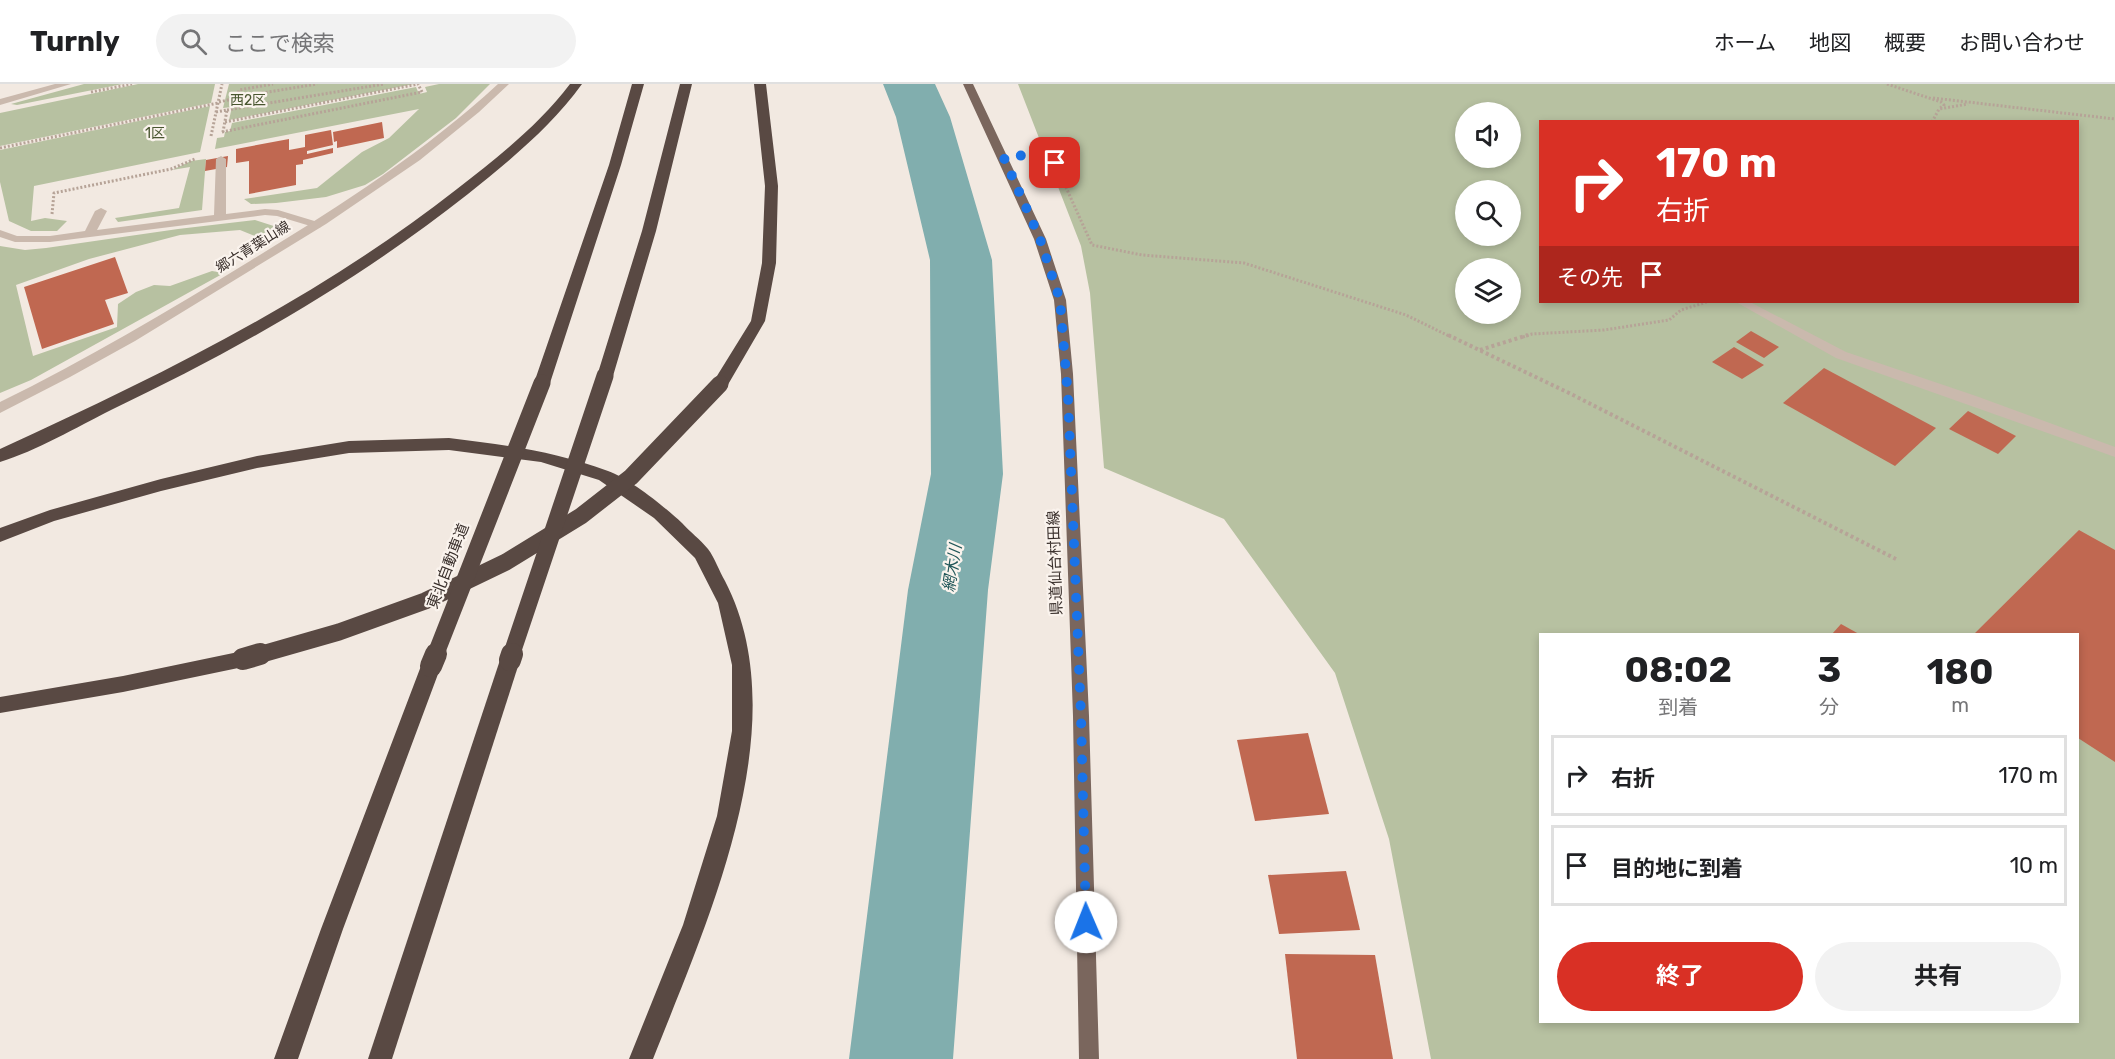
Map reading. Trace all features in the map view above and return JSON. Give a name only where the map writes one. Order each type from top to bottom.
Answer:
[{"type":"highway","points":[[0,456],[158,380],[265,322],[370,260],[460,195],[520,144],[576,84]]},
{"type":"highway","name":"東北自動車道","points":[[286,1059],[332,929],[431,666],[542,383],[615,165],[638,84]]},
{"type":"highway","points":[[380,1059],[646,246],[669,162],[686,84]]},
{"type":"highway","points":[[0,705],[123,684],[243,658],[339,633],[425,601],[506,562],[581,516],[631,477],[720,384],[759,319],[772,240],[770,156],[760,84]]},
{"type":"highway","points":[[0,534],[50,516],[160,485],[257,462],[350,447],[438,444],[542,456],[605,476],[660,513],[702,554],[727,603],[742,664],[742,731],[728,816],[694,925],[641,1059]]},
{"type":"main road","name":"県道仙台村田線","points":[[968,84],[1040,239],[1060,300],[1065,353],[1081,716],[1089,1059]]},
{"type":"street","points":[[0,102],[66,84]]},
{"type":"street","name":"郷六青葉山線","points":[[0,408],[92,360],[379,187],[430,149],[504,84]]},
{"type":"street","points":[[220,216],[221,159]]},
{"type":"street","points":[[90,233],[101,211]]},
{"type":"street","points":[[0,233],[15,239],[32,240],[220,216],[271,212],[317,225]]},
{"type":"street","points":[[1744,303],[1842,355],[2115,452]]},
{"type":"path","points":[[222,84],[211,137],[222,135],[227,110]]},
{"type":"path","points":[[238,97],[239,90],[273,84]]},
{"type":"path","points":[[0,148],[238,97],[316,84]]},
{"type":"path","points":[[216,112],[384,84]]},
{"type":"path","points":[[222,132],[422,92],[419,84],[225,122]]},
{"type":"path","points":[[1887,84],[1934,98],[2115,119]]},
{"type":"path","points":[[1933,120],[1944,105],[1934,98]]},
{"type":"path","points":[[1939,109],[1975,102]]},
{"type":"path","points":[[1004,158],[1032,154],[1055,163],[1092,245],[1142,255],[1244,263],[1406,315],[1569,393],[1896,559]]},
{"type":"path","points":[[1480,350],[1532,334],[1604,330],[1669,320],[1681,310],[1704,303]]},
{"type":"green space","points":[[84,84],[123,84],[17,105],[11,104]]},
{"type":"green space","points":[[138,84],[215,84],[211,103],[0,146],[0,113]]},
{"type":"green space","name":"西2区","points":[[229,84],[414,84],[229,120],[232,107],[223,108]]},
{"type":"green space","points":[[439,84],[490,84],[456,118],[383,174],[365,185],[326,197],[251,204],[244,199],[317,188],[362,152],[389,138],[419,109],[215,149],[217,138],[224,137],[225,132],[230,131],[232,123],[416,87],[419,94],[427,92],[425,87]]},
{"type":"green space","points":[[1018,84],[2115,84],[2115,1059],[1431,1059],[1389,839],[1335,673],[1224,519],[1104,468],[1090,293],[1081,246]]},
{"type":"green space","name":"1区","points":[[210,106],[200,152],[34,186],[31,221],[45,218],[67,221],[57,231],[31,231],[9,221],[0,182],[0,150]]},
{"type":"green space","points":[[206,159],[202,210],[118,222],[115,218],[179,208],[190,167],[172,170],[191,161]]},
{"type":"green space","points":[[255,220],[283,229],[283,232],[270,242],[240,230],[180,235],[89,259],[16,285],[33,356],[117,327],[118,304],[136,292],[154,285],[170,286],[212,271],[224,273],[31,380],[0,393],[0,246],[25,250],[46,248]]},
{"type":"building","points":[[382,122],[384,138],[337,148],[337,141],[334,142],[333,132]]},
{"type":"building","points":[[331,130],[333,145],[307,151],[307,154],[333,148],[333,153],[303,160],[303,164],[296,165],[296,185],[249,194],[249,161],[236,163],[236,149],[289,139],[289,150],[305,147],[305,135]]},
{"type":"building","points":[[228,156],[227,167],[205,171],[206,160]]},
{"type":"building","points":[[115,257],[128,293],[105,300],[114,324],[42,349],[24,287]]},
{"type":"building","points":[[1751,331],[1779,347],[1764,358],[1736,342]]},
{"type":"building","points":[[1734,347],[1764,365],[1742,379],[1712,362]]},
{"type":"building","points":[[1824,368],[1936,428],[1895,466],[1783,403]]},
{"type":"building","points":[[1968,411],[2016,436],[1998,454],[1949,429]]},
{"type":"building","points":[[2079,530],[2115,550],[2115,762],[2079,739],[2079,633],[1975,633]]},
{"type":"building","points":[[1841,624],[1857,633],[1833,633]]},
{"type":"building","points":[[1308,733],[1329,814],[1255,821],[1237,740]]},
{"type":"building","points":[[1346,871],[1360,930],[1279,934],[1268,875]]},
{"type":"building","points":[[1285,954],[1375,955],[1393,1059],[1297,1059]]},
{"type":"waterway","name":"網木川","points":[[901,1059],[948,590],[967,474],[961,260],[923,117],[909,84]]},
{"type":"route","points":[[1055,163],[1032,154],[1004,158],[1040,239],[1060,300],[1068,397],[1081,716],[1086,922]]}]
